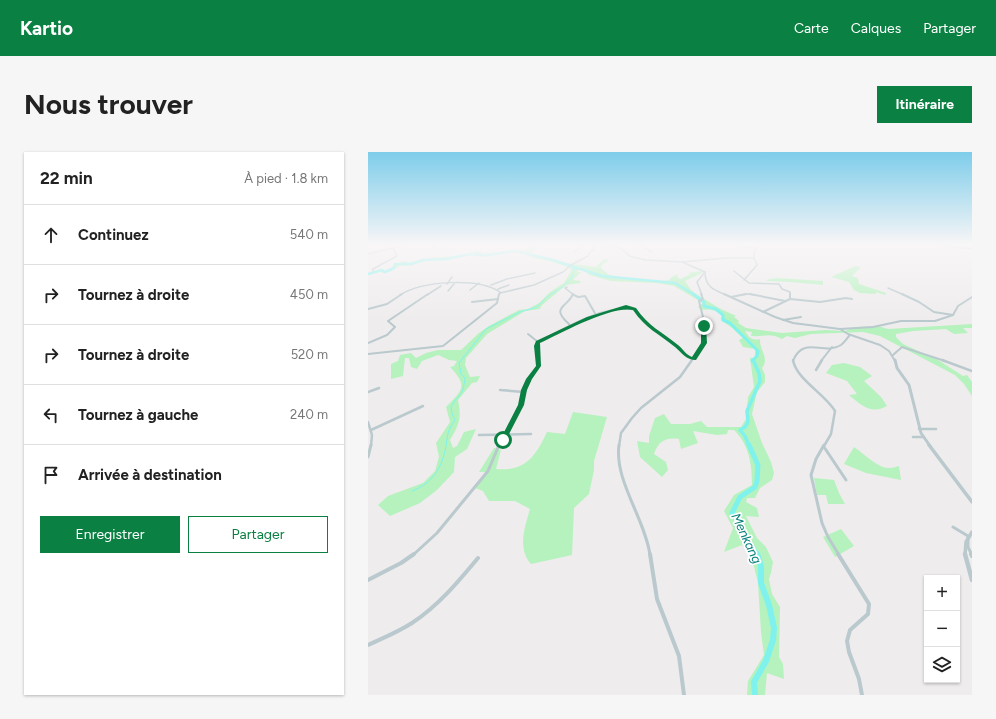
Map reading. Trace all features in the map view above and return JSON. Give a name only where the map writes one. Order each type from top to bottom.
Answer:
[{"type":"street","points":[[500,294],[531,285],[566,269]]},
{"type":"street","points":[[699,269],[705,272]]},
{"type":"street","points":[[744,280],[753,269]]},
{"type":"street","points":[[734,271],[741,275],[744,280],[752,284],[779,284],[782,289],[790,292],[790,299],[787,302],[763,312]]},
{"type":"street","points":[[705,272],[704,279],[708,285],[721,293],[783,320],[800,324],[840,329],[873,327],[901,320],[935,321],[953,315]]},
{"type":"street","points":[[684,695],[679,656],[657,599],[648,541],[622,478],[618,453],[621,433],[632,418],[686,370],[704,343],[703,317],[699,301],[703,298],[697,283],[698,278],[705,272]]},
{"type":"street","points":[[490,285],[507,279],[535,273]]},
{"type":"street","points":[[447,285],[452,277]]},
{"type":"street","points":[[448,291],[459,280]]},
{"type":"street","points":[[368,309],[388,303],[415,289],[443,285],[480,283],[490,285],[497,289],[500,294]]},
{"type":"street","points":[[470,290],[480,283]]},
{"type":"street","points":[[368,343],[392,332],[395,327],[388,321],[443,285]]},
{"type":"street","points":[[497,289],[509,285]]},
{"type":"street","points":[[567,287],[565,288],[574,295],[579,297],[586,296],[596,315]]},
{"type":"street","points":[[888,288],[919,302],[934,312],[953,315]]},
{"type":"street","points":[[500,294],[505,294]]},
{"type":"street","points":[[368,354],[444,345],[490,309],[500,294]]},
{"type":"street","points":[[731,297],[748,294],[787,302]]},
{"type":"street","points":[[568,327],[569,324],[561,316],[560,311],[574,295]]},
{"type":"street","points":[[953,315],[958,304],[972,297]]},
{"type":"street","points":[[790,299],[817,302],[846,298],[852,299]]},
{"type":"street","points":[[472,302],[498,299]]},
{"type":"street","points":[[368,580],[412,556],[431,540],[488,471],[521,405],[529,379],[539,366],[536,346],[538,342],[596,315],[623,307],[634,308],[641,319],[652,329],[676,346],[687,357],[694,359]]},
{"type":"street","points":[[783,320],[801,317]]},
{"type":"street","points":[[840,329],[850,335],[880,345],[892,356],[897,368],[909,385],[919,429],[923,437],[972,502]]},
{"type":"street","points":[[528,334],[538,342]]},
{"type":"street","points":[[850,335],[839,346],[803,348],[796,354],[793,361],[798,372],[834,409],[835,416],[831,432],[816,459],[811,474],[822,523],[832,545],[867,599],[870,610],[869,614],[852,626],[847,638],[848,650],[859,679],[862,695]]},
{"type":"street","points":[[816,370],[832,347]]},
{"type":"street","points":[[892,356],[902,347],[908,348],[972,371]]},
{"type":"street","points":[[419,353],[420,348]]},
{"type":"street","points":[[368,392],[379,388]]},
{"type":"street","points":[[500,390],[524,392]]},
{"type":"street","points":[[371,430],[423,406]]},
{"type":"street","points":[[368,422],[371,430],[371,447],[368,457]]},
{"type":"street","points":[[919,429],[936,429]]},
{"type":"street","points":[[480,435],[531,434]]},
{"type":"street","points":[[913,437],[923,437]]},
{"type":"street","points":[[824,447],[846,480]]},
{"type":"street","points":[[953,527],[967,536]]},
{"type":"street","points":[[972,532],[967,536],[965,541],[972,580]]},
{"type":"street","points":[[967,536],[968,547],[972,556]]},
{"type":"street","points":[[368,645],[413,623],[448,592],[478,558]]},
{"type":"green space","points":[[388,269],[394,269],[383,273],[374,271],[381,270],[384,272]]},
{"type":"green space","points":[[570,269],[602,269],[609,275],[661,282],[669,280],[678,274],[677,277],[680,279],[691,274],[688,273],[703,271],[702,273],[685,281],[691,290],[696,294],[736,316],[734,317],[739,321],[738,323],[746,328],[782,333],[825,330],[845,331],[856,327],[878,326],[888,329],[972,324],[972,328],[963,328],[968,333],[954,334],[946,329],[913,331],[896,334],[896,337],[903,344],[938,360],[963,376],[967,375],[972,382],[972,396],[964,384],[955,375],[880,336],[863,332],[811,334],[795,338],[787,336],[782,339],[770,335],[751,336],[752,332],[745,331],[751,338],[755,340],[760,339],[765,357],[762,368],[765,375],[765,382],[757,392],[752,414],[774,473],[772,480],[760,488],[755,498],[747,498],[746,502],[757,508],[759,517],[746,516],[757,538],[766,547],[773,562],[769,579],[772,594],[780,607],[779,657],[783,664],[784,679],[767,673],[765,695],[747,695],[748,681],[764,655],[758,583],[750,550],[742,545],[724,552],[733,528],[724,511],[734,495],[752,485],[749,455],[743,442],[734,430],[728,430],[727,434],[717,435],[693,431],[698,443],[681,449],[679,439],[663,441],[660,443],[654,454],[666,462],[668,470],[662,477],[640,457],[637,441],[649,443],[649,436],[655,418],[664,414],[671,424],[690,424],[701,421],[707,427],[741,427],[746,419],[748,397],[754,387],[750,358],[755,358],[755,349],[743,347],[739,340],[743,338],[721,320],[722,316],[717,312],[712,310],[701,310],[698,307],[703,303],[674,286],[657,283],[611,281],[589,275],[585,271],[579,270],[577,272],[581,272],[573,280],[581,281],[580,283],[566,285],[541,306],[540,309],[525,311],[487,334],[466,358],[465,365],[470,377],[480,376],[477,382],[472,383],[458,400],[460,417],[456,430],[450,440],[453,448],[457,446],[464,432],[476,429],[467,449],[455,457],[454,472],[437,490],[420,503],[390,516],[378,505],[388,496],[423,483],[435,471],[439,457],[436,443],[450,422],[446,407],[461,388],[460,379],[450,367],[454,366],[457,361],[449,360],[438,355],[422,361],[417,369],[411,367],[409,358],[405,358],[403,376],[391,379],[391,364],[398,361],[400,355],[411,353],[416,358],[426,353],[438,350],[461,350],[489,326],[519,310],[528,309],[539,303],[550,292],[564,283],[571,271]]},
{"type":"green space","points":[[848,269],[859,269],[852,276],[858,278],[859,284],[886,293],[885,295],[876,292],[876,294],[860,293],[854,290],[849,282],[831,277]]},
{"type":"green space","points":[[778,278],[823,281],[823,285],[766,281],[769,279]]},
{"type":"green space","points":[[844,363],[860,367],[872,376],[864,381],[881,397],[887,406],[881,409],[866,408],[849,395],[857,394],[847,381],[826,373],[832,365]]},
{"type":"green space","points":[[573,412],[607,417],[594,461],[594,470],[589,494],[574,508],[572,555],[531,564],[524,551],[523,544],[524,530],[530,509],[515,501],[489,501],[483,491],[475,488],[488,472],[479,472],[494,448],[501,450],[496,469],[515,468],[522,465],[534,455],[547,432],[565,434]]},
{"type":"green space","points":[[854,447],[871,460],[885,468],[899,466],[901,480],[866,473],[844,464]]},
{"type":"green space","points":[[814,478],[834,480],[845,504],[828,504],[826,495],[817,495]]},
{"type":"green space","points":[[841,529],[854,546],[835,557],[823,537]]},
{"type":"waterway","name":"Menkang","points":[[368,274],[382,270],[385,272],[391,269]]},
{"type":"waterway","points":[[412,491],[426,484],[435,474],[442,461],[448,433],[455,420],[451,407],[462,392],[464,384],[465,378],[461,374],[459,363],[486,329],[520,312],[537,307],[547,297],[564,286],[572,278],[575,269]]},
{"type":"waterway","name":"Menkang","points":[[582,269],[602,276],[675,283],[695,295]]},
{"type":"waterway","name":"Menkang","points":[[693,294],[704,302],[704,306],[716,309],[723,315],[723,320],[730,323],[758,351],[757,356],[753,360]]},
{"type":"waterway","name":"Menkang","points":[[749,446],[745,436],[740,430],[745,427],[748,422],[747,411],[760,381],[759,373],[753,360]]},
{"type":"waterway","name":"Menkang","points":[[749,445],[758,465],[757,481],[755,487],[740,497],[732,513],[757,555]]},
{"type":"waterway","name":"Menkang","points":[[755,695],[754,682],[766,661],[773,640],[774,628],[769,605],[761,583],[761,566],[757,554]]},
{"type":"route","points":[[503,440],[523,401],[524,390],[529,379],[539,366],[536,346],[538,342],[589,318],[626,307],[635,309],[641,319],[652,329],[663,338],[673,343],[687,357],[694,359],[704,344],[704,326]]}]
